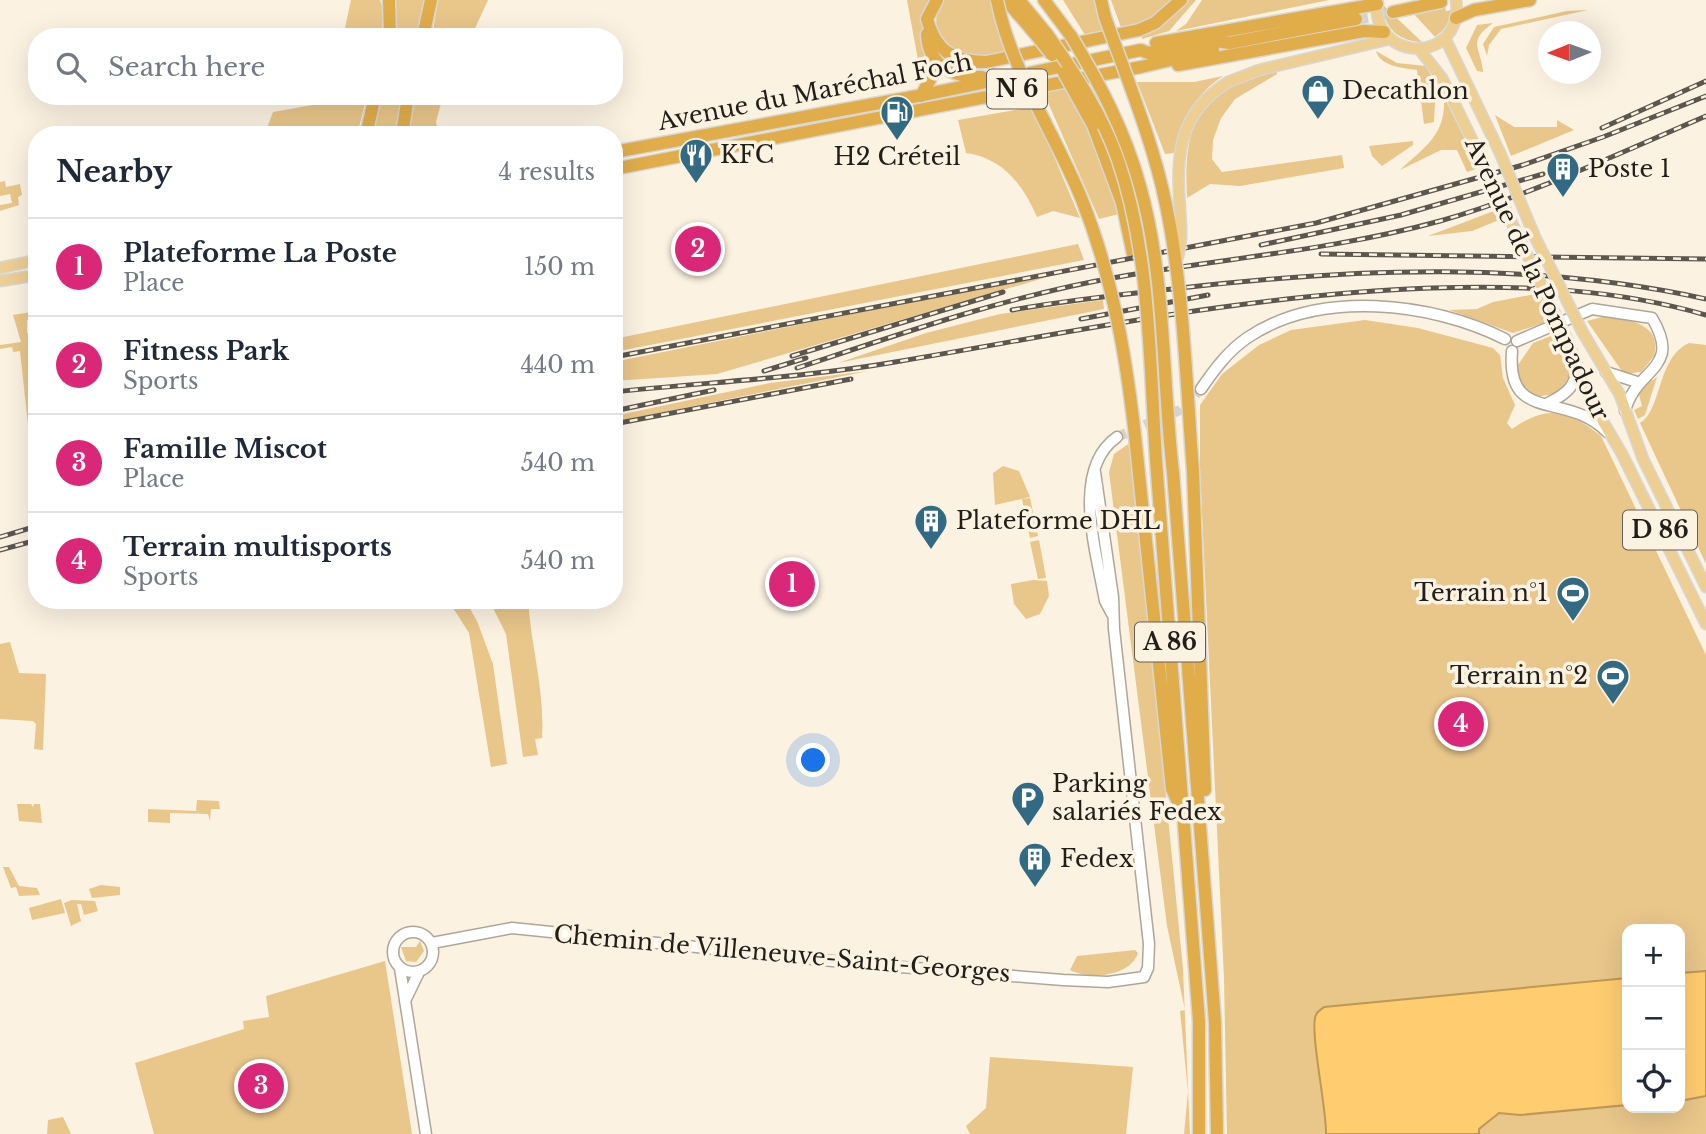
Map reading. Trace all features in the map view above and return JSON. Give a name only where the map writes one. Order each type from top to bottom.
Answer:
[{"type":"highway","points":[[389,0],[390,28]]},
{"type":"highway","points":[[425,28],[431,0]]},
{"type":"highway","points":[[894,114],[923,95],[932,76],[932,55],[927,39],[928,19],[937,0]]},
{"type":"highway","points":[[997,0],[1016,61],[1083,202],[1108,279],[1126,360],[1172,789],[1183,812]]},
{"type":"highway","points":[[1006,0],[1042,35],[1093,125],[1122,203],[1133,254],[1142,275]]},
{"type":"highway","name":"A 86","points":[[1019,0],[1087,94],[1117,158],[1136,227],[1142,275],[1199,1021],[1199,1134]]},
{"type":"highway","name":"A 86","points":[[1044,0],[1071,36],[1118,120],[1141,188],[1154,259],[1215,1022],[1217,1134]]},
{"type":"highway","points":[[1101,0],[1160,177],[1176,262],[1193,471],[1205,792],[1199,810]]},
{"type":"highway","points":[[928,19],[932,37],[941,50],[968,62],[986,62],[1139,30],[1154,23],[1181,0]]},
{"type":"highway","points":[[1456,18],[1474,10],[1530,0]]},
{"type":"highway","points":[[1141,50],[1147,45],[1338,5],[1376,1]]},
{"type":"highway","points":[[1393,12],[1441,2]]},
{"type":"highway","name":"Avenue du Maréchal Foch","points":[[623,167],[1141,67],[1217,49],[1229,43],[1356,19]]},
{"type":"highway","points":[[1141,67],[1223,59],[1364,31],[1387,35]]},
{"type":"highway","name":"Avenue du Maréchal Foch","points":[[623,150],[923,95],[1004,76],[1141,50],[1148,53],[1216,41],[1229,43]]},
{"type":"highway","points":[[932,55],[939,64],[957,75],[1004,76]]},
{"type":"highway","points":[[368,126],[373,105]]},
{"type":"highway","points":[[403,126],[407,105]]},
{"type":"main road","points":[[1376,1],[1378,18],[1387,35],[1404,47],[1419,49],[1445,38],[1456,18],[1456,0]]},
{"type":"main road","points":[[1176,262],[1182,247],[1179,172],[1184,135],[1201,103],[1228,82],[1259,70],[1387,35]]},
{"type":"main road","name":"Avenue de la Pompadour","points":[[1445,38],[1500,152],[1535,237],[1583,333],[1606,372],[1625,411],[1643,459],[1706,587]]},
{"type":"main road","name":"Avenue de la Pompadour","points":[[1419,49],[1442,78],[1567,339],[1591,401],[1706,624]]},
{"type":"main road","points":[[0,268],[28,262]]},
{"type":"main road","points":[[0,281],[28,276]]},
{"type":"street","points":[[1200,389],[1214,370],[1249,337],[1297,315],[1377,306],[1427,312],[1477,326],[1505,340],[1512,337],[1515,346],[1511,372],[1515,386],[1530,400],[1572,409],[1589,418],[1611,437]]},
{"type":"street","points":[[1515,346],[1592,309],[1652,318],[1661,335],[1663,349],[1658,365],[1637,382],[1625,411]]},
{"type":"street","points":[[1546,404],[1570,389],[1577,372],[1575,357]]},
{"type":"street","points":[[1606,372],[1637,382]]},
{"type":"street","name":"Chemin de Villeneuve-Saint-Georges","points":[[432,943],[512,928],[852,963],[1075,981],[1134,981],[1146,973],[1149,944],[1113,597],[1095,472],[1102,453],[1117,437]]},
{"type":"street","points":[[405,1001],[419,972],[432,960],[432,943],[419,932],[407,932],[399,937],[393,949],[400,968],[405,1001],[426,1134]]},
{"type":"street","points":[[400,968],[419,972]]},
{"type":"shaded area","points":[[351,0],[380,0],[384,12],[382,28],[345,28]]},
{"type":"shaded area","points":[[396,0],[424,0],[419,28],[395,28]]},
{"type":"shaded area","points":[[438,0],[488,0],[475,28],[433,28]]},
{"type":"shaded area","points":[[907,0],[930,0],[922,27],[929,68],[921,76]]},
{"type":"shaded area","points":[[944,0],[993,0],[1009,52],[976,56],[952,49],[940,36],[937,27],[936,19]]},
{"type":"shaded area","points":[[1063,0],[1095,0],[1107,33],[1087,38]]},
{"type":"shaded area","points":[[1111,0],[1171,2],[1147,21],[1122,30]]},
{"type":"shaded area","points":[[1185,0],[1196,0],[1169,31],[1142,39],[1142,36]]},
{"type":"shaded area","points":[[1202,0],[1329,0],[1176,31],[1186,24]]},
{"type":"shaded area","points":[[1444,0],[1446,11],[1451,10],[1450,15],[1446,26],[1435,37],[1413,13]]},
{"type":"shaded area","points":[[1382,4],[1422,42],[1406,39],[1394,32],[1386,20]]},
{"type":"shaded area","points":[[1588,10],[1501,29],[1489,45],[1487,56],[1483,44],[1494,27],[1567,11]]},
{"type":"shaded area","points":[[1493,23],[1477,40],[1483,72],[1477,71],[1466,48],[1477,25]]},
{"type":"shaded area","points":[[1376,51],[1397,63],[1426,66],[1436,84],[1434,122],[1424,124],[1417,70],[1387,63]]},
{"type":"shaded area","points":[[1277,70],[1277,74],[1235,99],[1221,118],[1213,140],[1212,159],[1222,172],[1342,155],[1344,168],[1240,186],[1210,184],[1187,198],[1188,149],[1191,134],[1205,106],[1216,94],[1231,85]]},
{"type":"shaded area","points":[[1223,76],[1204,91],[1191,109],[1174,153],[1165,154],[1137,82],[1194,82]]},
{"type":"shaded area","points":[[1066,85],[1090,129],[1119,214],[1099,219],[1043,91]]},
{"type":"shaded area","points":[[1444,97],[1479,168],[1467,172],[1457,150],[1441,150],[1400,170],[1426,146],[1438,130],[1444,110]]},
{"type":"shaded area","points":[[312,105],[365,105],[359,126],[268,126],[273,112]]},
{"type":"shaded area","points":[[378,105],[400,105],[396,126],[372,126]]},
{"type":"shaded area","points":[[414,105],[441,105],[437,126],[410,126]]},
{"type":"shaded area","points":[[1033,107],[1080,218],[1053,211],[1037,217],[1025,194],[1010,175],[991,161],[966,153],[958,120]]},
{"type":"shaded area","points":[[1495,115],[1514,127],[1557,127],[1557,120],[1574,130],[1511,156]]},
{"type":"shaded area","points":[[1413,141],[1413,145],[1382,166],[1372,156],[1369,146]]},
{"type":"shaded area","points":[[5,181],[6,187],[20,184],[22,195],[18,197],[19,205],[0,211],[0,205],[12,203],[10,194],[0,196],[0,182]]},
{"type":"shaded area","points":[[1499,209],[1504,218],[1472,231],[1428,236]]},
{"type":"shaded area","points":[[1078,244],[1084,260],[623,350],[623,337]]},
{"type":"shaded area","points":[[1054,275],[717,374],[623,380],[623,360]]},
{"type":"shaded area","points":[[1541,293],[1550,321],[1513,333],[1449,310],[1477,309],[1493,302]]},
{"type":"shaded area","points":[[1103,300],[1104,309],[838,363],[926,333],[1000,314]]},
{"type":"shaded area","points":[[28,312],[28,425],[20,351],[13,352],[12,347],[0,349],[0,345],[21,342],[13,315]]},
{"type":"shaded area","points":[[1606,316],[1642,325],[1653,336],[1654,356],[1641,372],[1624,374],[1587,321]]},
{"type":"shaded area","points":[[1365,320],[1418,328],[1493,348],[1500,355],[1503,378],[1515,405],[1507,423],[1512,429],[1536,416],[1558,413],[1578,420],[1601,436],[1706,655],[1706,1134],[1227,1134],[1224,978],[1200,471],[1200,405],[1222,374],[1259,345],[1291,330]]},
{"type":"shaded area","points":[[1556,334],[1571,371],[1566,387],[1554,394],[1535,397],[1522,385],[1516,368],[1533,343]]},
{"type":"shaded area","points":[[1689,343],[1706,345],[1706,564],[1640,423],[1652,407],[1671,360]]},
{"type":"shaded area","points":[[868,371],[623,420],[623,414],[770,383]]},
{"type":"shaded area","points":[[1657,377],[1645,415],[1638,419],[1634,410],[1642,406],[1638,391]]},
{"type":"shaded area","points":[[1131,442],[1185,1008],[1167,926],[1109,472],[1114,454]]},
{"type":"shaded area","points":[[1003,466],[1019,471],[1030,497],[995,505],[993,473]]},
{"type":"shaded area","points":[[1030,498],[1038,536],[1030,538],[1022,499]]},
{"type":"shaded area","points":[[1039,540],[1046,578],[1038,579],[1030,542]]},
{"type":"shaded area","points":[[1033,580],[1047,581],[1049,596],[1040,614],[1026,619],[1014,604],[1011,584]]},
{"type":"shaded area","points":[[454,609],[470,609],[493,664],[507,764],[491,767],[469,633]]},
{"type":"shaded area","points":[[494,609],[529,609],[542,704],[542,738],[535,739],[538,755],[523,757],[506,634]]},
{"type":"shaded area","points":[[10,642],[19,673],[46,674],[43,750],[34,749],[36,724],[33,721],[0,719],[0,644]]},
{"type":"shaded area","points":[[197,800],[219,801],[220,809],[211,809],[210,821],[208,814],[170,813],[170,823],[148,822],[148,809],[196,811]]},
{"type":"shaded area","points":[[17,804],[31,804],[33,807],[34,804],[40,804],[42,823],[19,821]]},
{"type":"shaded area","points":[[3,867],[9,867],[19,886],[37,888],[40,895],[19,896],[16,887],[11,888]]},
{"type":"shaded area","points":[[101,885],[120,887],[120,895],[92,898],[89,889]]},
{"type":"shaded area","points":[[61,899],[65,913],[32,920],[29,908]]},
{"type":"shaded area","points":[[72,900],[95,901],[98,911],[84,915],[81,904],[77,904],[81,921],[71,926],[64,903]]},
{"type":"shaded area","points":[[420,941],[424,951],[416,962],[406,961],[401,947],[416,947]]},
{"type":"shaded area","points":[[1135,950],[1138,953],[1134,961],[1118,972],[1088,975],[1070,970],[1077,956]]},
{"type":"shaded area","points":[[385,961],[412,1134],[154,1134],[135,1063],[244,1029],[243,1021],[269,1017],[266,996]]},
{"type":"shaded area","points":[[1706,971],[1706,1096],[1685,1100],[1685,987],[1685,973]]},
{"type":"shaded area","points":[[1622,978],[1622,1105],[1520,1115],[1499,1113],[1479,1129],[1479,1134],[1326,1134],[1314,1023],[1317,1014],[1324,1007]]},
{"type":"shaded area","points":[[1185,1010],[1190,1134],[1184,1134],[1188,1092],[1180,1011]]},
{"type":"shaded area","points":[[990,1057],[1133,1067],[1126,1134],[970,1134],[966,1126],[986,1108]]},
{"type":"shaded area","points":[[63,1117],[71,1134],[47,1134],[48,1120]]},
{"type":"tunnel","points":[[1356,19],[1393,12]]},
{"type":"tunnel","points":[[1117,437],[1180,410],[1201,389]]},
{"type":"railway","points":[[1602,128],[1706,81]]},
{"type":"railway","points":[[623,355],[1316,223],[1523,165],[1706,96]]},
{"type":"railway","points":[[797,368],[956,316],[1036,294],[1158,270],[1360,239],[1440,221],[1541,186],[1706,116]]},
{"type":"railway","points":[[1261,245],[1401,215],[1543,174]]},
{"type":"railway","points":[[1321,254],[1706,259]]},
{"type":"railway","points":[[1012,310],[1247,281],[1379,273],[1444,272],[1575,278],[1706,299]]},
{"type":"railway","points":[[623,391],[860,367],[1229,306],[1364,292],[1467,287],[1536,288],[1638,299],[1706,315]]},
{"type":"railway","points":[[792,356],[1003,292]]},
{"type":"railway","points":[[1081,319],[1208,295]]},
{"type":"railway","points":[[764,371],[806,358]]},
{"type":"railway","points":[[623,422],[851,379]]},
{"type":"railway","points":[[623,409],[714,390]]},
{"type":"railway","points":[[0,537],[28,529]]},
{"type":"railway","points":[[0,550],[28,542]]},
{"type":"place","name":"Decathlon","points":[[1318,121]]},
{"type":"place","name":"H2 Créteil","points":[[897,142]]},
{"type":"place","name":"KFC","points":[[696,185]]},
{"type":"place","name":"Poste 1","points":[[1563,199]]},
{"type":"place","name":"Fitness Park","points":[[698,249]]},
{"type":"place","name":"Plateforme DHL","points":[[931,551]]},
{"type":"place","name":"Plateforme La Poste","points":[[792,584]]},
{"type":"place","name":"Terrain n°1","points":[[1573,623]]},
{"type":"place","name":"Terrain n°2","points":[[1613,706]]},
{"type":"place","name":"Terrain multisports","points":[[1461,724]]},
{"type":"place","name":"Parking salariés Fedex","points":[[1028,828]]},
{"type":"place","name":"Fedex","points":[[1035,889]]},
{"type":"place","name":"Famille Miscot","points":[[261,1086]]}]
